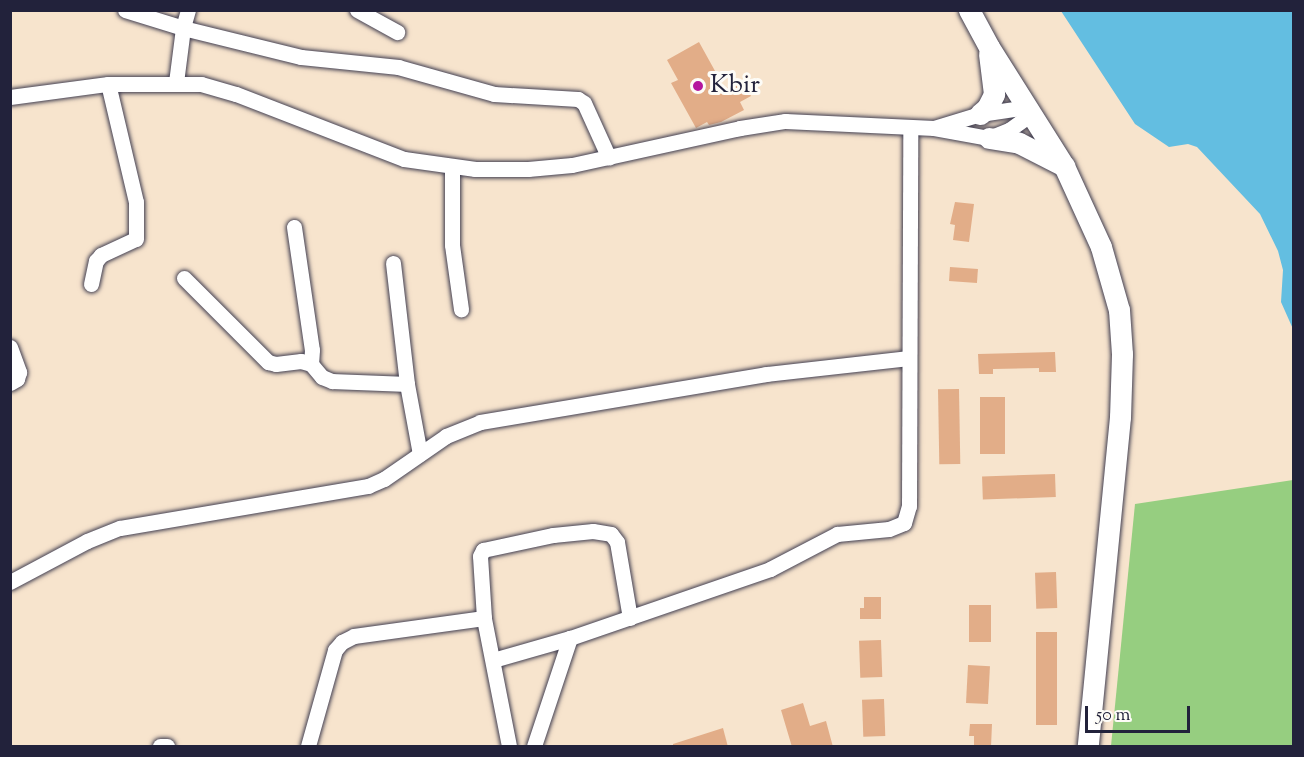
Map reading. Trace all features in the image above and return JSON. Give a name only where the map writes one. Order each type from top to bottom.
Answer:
[{"type":"street","points":[[125,10],[183,28],[301,57],[399,67],[494,94],[578,99],[585,103],[609,158]]},
{"type":"street","points":[[176,83],[183,28],[188,10]]},
{"type":"street","points":[[969,10],[989,47],[1064,166],[1105,256],[1119,310],[1121,331],[1120,417],[1114,500],[1088,747]]},
{"type":"street","points":[[358,11],[397,32]]},
{"type":"street","points":[[980,114],[987,108],[994,94],[989,47]]},
{"type":"street","points":[[91,284],[96,261],[101,255],[136,238],[136,202],[108,84]]},
{"type":"street","points":[[10,97],[108,84],[201,84],[236,94],[404,159],[452,167],[528,169],[609,158],[740,128],[785,121],[934,128],[1019,143],[1064,166]]},
{"type":"street","points":[[934,128],[980,114],[1030,110]]},
{"type":"street","points":[[988,138],[1009,130],[1030,110]]},
{"type":"street","points":[[493,660],[570,638],[770,569],[837,534],[889,529],[904,523],[909,506],[910,126]]},
{"type":"street","points":[[452,167],[452,245],[461,309]]},
{"type":"street","points":[[294,228],[312,350],[311,363]]},
{"type":"street","points":[[393,263],[407,384],[420,454]]},
{"type":"street","points":[[184,278],[268,362],[276,364],[301,361],[311,363],[322,377],[332,381],[407,384]]},
{"type":"street","points":[[10,347],[19,372],[17,379],[10,383]]},
{"type":"street","points":[[10,582],[87,541],[120,528],[368,486],[384,479],[446,436],[480,422],[765,374],[908,358]]},
{"type":"street","points":[[509,747],[484,618],[480,556],[483,550],[526,539],[593,531],[615,537],[630,618]]},
{"type":"street","points":[[308,747],[335,650],[342,642],[354,636],[484,618]]},
{"type":"street","points":[[534,747],[570,638]]},
{"type":"street","points":[[160,747],[167,747]]},
{"type":"green space","points":[[1293,480],[1293,746],[1111,746],[1135,504]]},
{"type":"water","points":[[1061,11],[1293,11],[1293,329],[1281,302],[1283,270],[1278,251],[1260,214],[1197,147],[1188,144],[1169,147],[1135,124]]},
{"type":"building","name":"Kbir","points":[[699,42],[725,89],[742,80],[751,96],[740,102],[744,110],[721,122],[709,125],[707,122],[696,128],[671,83],[678,80],[667,60]]},
{"type":"building","points":[[955,202],[974,204],[969,242],[953,240],[955,225],[950,224]]},
{"type":"building","points":[[950,267],[978,269],[977,283],[949,281]]},
{"type":"building","points":[[1055,352],[1056,372],[1039,372],[1039,368],[993,369],[993,374],[979,374],[978,354]]},
{"type":"building","points":[[938,389],[959,389],[960,464],[939,464]]},
{"type":"building","points":[[980,397],[1005,397],[1005,454],[980,454]]},
{"type":"building","points":[[1055,474],[1056,497],[983,500],[982,477]]},
{"type":"building","points":[[1056,572],[1057,608],[1036,609],[1035,573]]},
{"type":"building","points":[[864,597],[881,597],[881,619],[860,619],[860,608],[864,608]]},
{"type":"building","points":[[969,605],[991,605],[991,642],[969,642]]},
{"type":"building","points":[[1036,632],[1057,632],[1057,725],[1036,725]]},
{"type":"building","points":[[881,640],[882,677],[860,678],[859,641]]},
{"type":"building","points":[[968,665],[990,666],[988,704],[966,703]]},
{"type":"building","points":[[884,699],[885,736],[863,737],[862,700]]},
{"type":"building","points":[[803,703],[810,726],[826,721],[833,747],[792,747],[781,710]]},
{"type":"building","points":[[970,724],[992,724],[991,747],[974,747],[974,736],[969,736]]},
{"type":"building","points":[[723,728],[728,747],[673,747],[673,744]]},
{"type":"place","name":"Kbir","points":[[698,86]]}]
